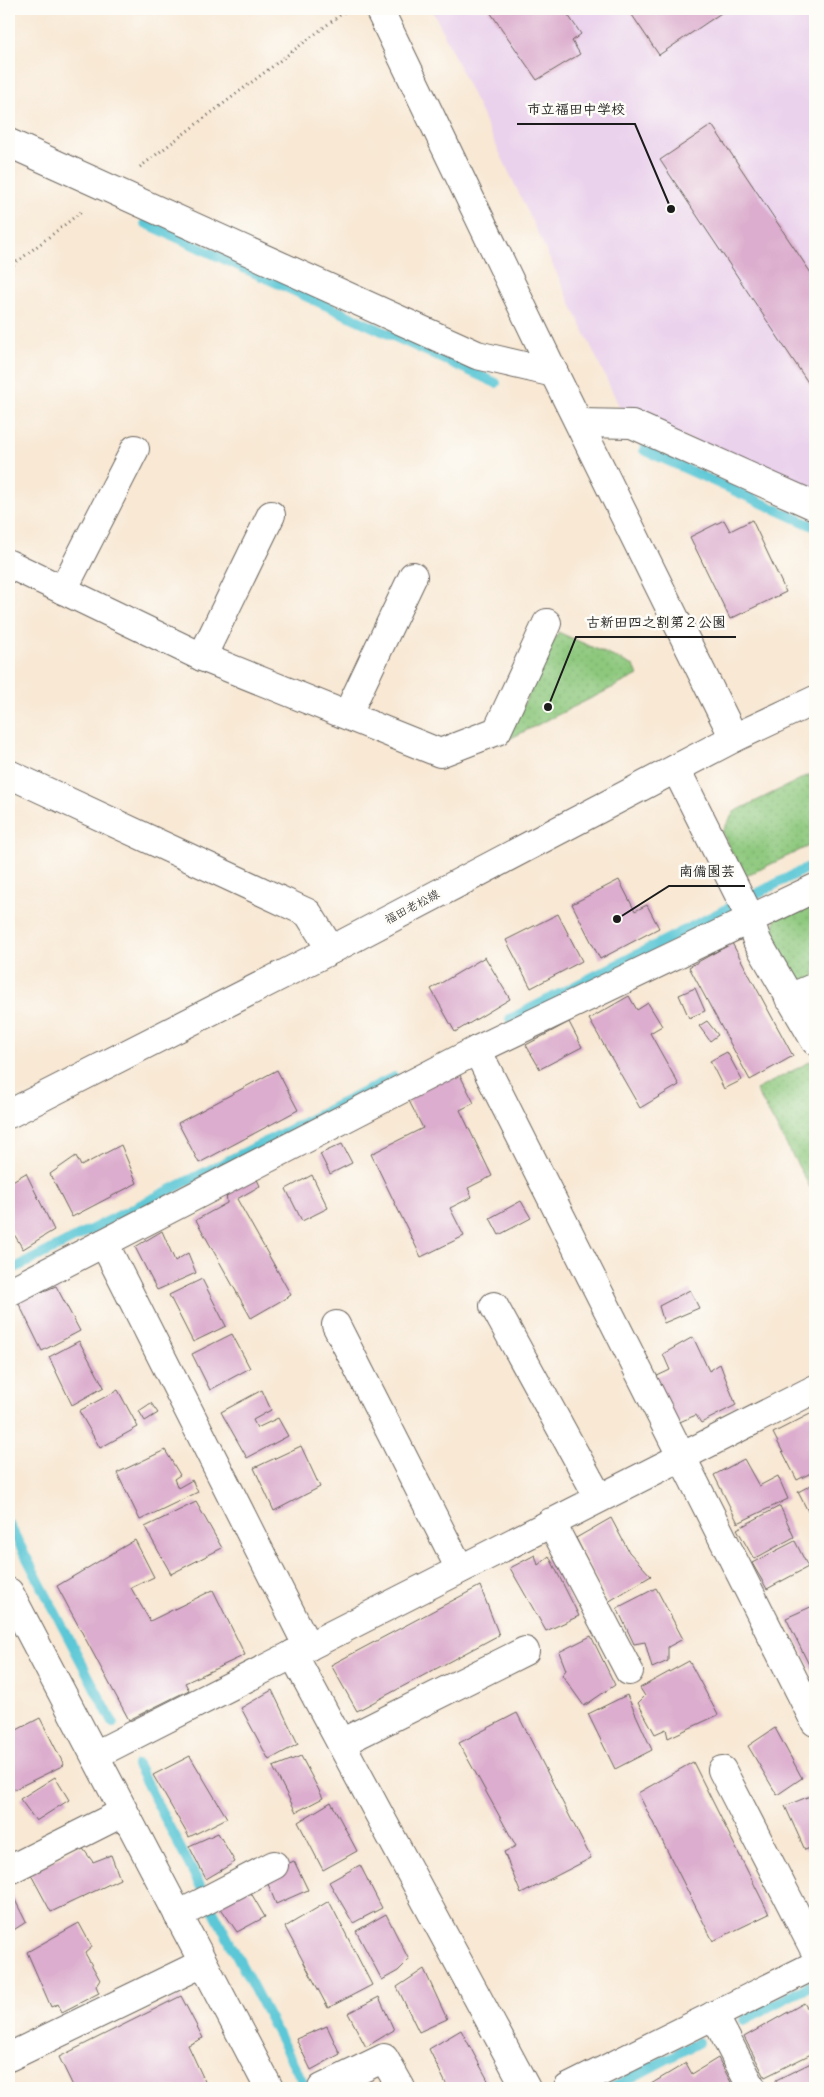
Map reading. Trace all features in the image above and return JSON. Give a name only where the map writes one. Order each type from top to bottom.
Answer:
[{"type":"street","points":[[379,9],[554,372],[734,738]]},
{"type":"street","points":[[9,143],[109,190],[477,355],[554,372]]},
{"type":"street","points":[[580,423],[632,424],[815,506]]},
{"type":"street","points":[[63,590],[135,449]]},
{"type":"street","points":[[202,657],[271,515]]},
{"type":"street","points":[[9,564],[202,657],[440,753],[497,731],[547,623]]},
{"type":"street","points":[[347,715],[413,576]]},
{"type":"street","name":"福田老松線","points":[[9,1114],[331,950],[734,738],[815,700]]},
{"type":"street","points":[[676,768],[745,908],[757,941],[815,1041]]},
{"type":"street","points":[[9,774],[308,913],[331,950]]},
{"type":"street","points":[[9,1292],[477,1050],[745,908],[815,888]]},
{"type":"street","points":[[789,998],[815,987]]},
{"type":"street","points":[[477,1050],[815,1722]]},
{"type":"street","points":[[104,1243],[300,1650],[341,1742],[526,2088]]},
{"type":"street","points":[[494,1306],[599,1498]]},
{"type":"street","points":[[336,1325],[460,1569]]},
{"type":"street","points":[[95,1755],[815,1389]]},
{"type":"street","points":[[551,1522],[629,1671]]},
{"type":"street","points":[[9,1592],[269,2088]]},
{"type":"street","points":[[341,1742],[525,1651]]},
{"type":"street","points":[[722,1770],[815,1951]]},
{"type":"street","points":[[9,1870],[124,1812]]},
{"type":"street","points":[[178,1915],[274,1865]]},
{"type":"street","points":[[9,2057],[203,1963]]},
{"type":"street","points":[[568,2088],[815,1965]]},
{"type":"street","points":[[714,2015],[752,2088]]},
{"type":"street","points":[[322,2088],[384,2058],[402,2088]]},
{"type":"path","points":[[9,268],[349,9]]},
{"type":"shaded area","points":[[432,9],[815,9],[815,494],[621,410]]},
{"type":"green space","points":[[558,632],[634,666],[638,675],[507,740]]},
{"type":"green space","points":[[815,772],[815,843],[744,877],[722,832],[734,812]]},
{"type":"green space","points":[[815,900],[815,1012],[771,941],[776,918]]},
{"type":"green space","points":[[815,1059],[815,1196],[756,1090]]},
{"type":"building","points":[[488,9],[564,9],[581,34],[572,41],[580,54],[537,80]]},
{"type":"building","points":[[628,9],[727,9],[659,55]]},
{"type":"building","points":[[712,125],[815,279],[815,393],[660,160]]},
{"type":"building","points":[[724,520],[730,531],[752,520],[786,592],[730,619],[690,537]]},
{"type":"building","points":[[619,880],[635,911],[647,905],[659,928],[600,959],[572,904]]},
{"type":"building","points":[[558,914],[582,961],[531,988],[506,940]]},
{"type":"building","points":[[732,943],[793,1056],[750,1080],[689,967]]},
{"type":"building","points":[[485,957],[510,999],[455,1032],[431,989]]},
{"type":"building","points":[[695,988],[705,1011],[689,1018],[679,995]]},
{"type":"building","points":[[629,996],[637,1010],[648,1003],[662,1026],[650,1033],[679,1085],[640,1108],[589,1019]]},
{"type":"building","points":[[707,1021],[718,1035],[710,1041],[699,1026]]},
{"type":"building","points":[[569,1022],[582,1047],[540,1069],[526,1045]]},
{"type":"building","points":[[727,1052],[742,1080],[724,1089],[710,1061]]},
{"type":"building","points":[[277,1070],[298,1110],[199,1163],[178,1123]]},
{"type":"building","points":[[458,1071],[474,1103],[460,1110],[492,1176],[468,1188],[472,1197],[450,1208],[464,1236],[421,1257],[371,1154],[423,1128],[407,1097]]},
{"type":"building","points":[[342,1144],[352,1163],[330,1174],[320,1154]]},
{"type":"building","points":[[121,1145],[137,1183],[72,1217],[50,1174],[76,1156],[81,1166]]},
{"type":"building","points":[[26,1173],[54,1230],[23,1249],[9,1226],[9,1183]]},
{"type":"building","points":[[255,1175],[260,1186],[237,1199],[291,1295],[251,1318],[196,1220],[227,1203],[226,1191]]},
{"type":"building","points":[[312,1175],[328,1208],[302,1221],[286,1189]]},
{"type":"building","points":[[521,1201],[531,1218],[499,1235],[490,1218]]},
{"type":"building","points":[[162,1231],[175,1261],[188,1253],[196,1273],[157,1290],[135,1247]]},
{"type":"building","points":[[202,1279],[226,1326],[193,1342],[169,1295]]},
{"type":"building","points":[[56,1286],[80,1331],[42,1351],[18,1302]]},
{"type":"building","points":[[690,1290],[699,1308],[664,1323],[659,1306]]},
{"type":"building","points":[[232,1334],[250,1368],[210,1390],[192,1354]]},
{"type":"building","points":[[693,1337],[709,1371],[720,1364],[736,1405],[701,1423],[696,1415],[675,1424],[653,1378],[670,1370],[663,1354]]},
{"type":"building","points":[[79,1341],[104,1387],[72,1405],[49,1357]]},
{"type":"building","points":[[118,1390],[138,1427],[100,1448],[79,1411]]},
{"type":"building","points":[[262,1390],[271,1410],[253,1420],[257,1428],[278,1418],[288,1436],[247,1458],[221,1412]]},
{"type":"building","points":[[151,1403],[158,1413],[145,1421],[139,1411]]},
{"type":"building","points":[[814,1412],[815,1471],[797,1480],[773,1433]]},
{"type":"building","points":[[301,1446],[320,1487],[274,1511],[254,1468]]},
{"type":"building","points":[[165,1450],[180,1475],[174,1479],[178,1488],[192,1480],[198,1492],[140,1520],[117,1473]]},
{"type":"building","points":[[744,1459],[759,1486],[778,1476],[788,1499],[738,1523],[714,1475]]},
{"type":"building","points":[[815,1483],[815,1525],[798,1492]]},
{"type":"building","points":[[196,1502],[222,1548],[171,1574],[145,1527]]},
{"type":"building","points":[[780,1506],[794,1537],[754,1559],[737,1529]]},
{"type":"building","points":[[611,1518],[629,1552],[651,1576],[608,1602],[576,1538]]},
{"type":"building","points":[[135,1540],[154,1577],[131,1588],[150,1621],[213,1590],[245,1655],[185,1683],[189,1690],[129,1720],[57,1586]]},
{"type":"building","points":[[795,1541],[808,1567],[767,1589],[752,1563]]},
{"type":"building","points":[[535,1555],[538,1565],[549,1556],[579,1616],[546,1631],[510,1568]]},
{"type":"building","points":[[480,1586],[499,1635],[357,1711],[331,1665]]},
{"type":"building","points":[[656,1588],[683,1639],[668,1647],[668,1661],[652,1668],[645,1642],[634,1644],[617,1608]]},
{"type":"building","points":[[815,1605],[815,1677],[786,1618]]},
{"type":"building","points":[[591,1636],[615,1685],[584,1706],[562,1675],[566,1670],[559,1652]]},
{"type":"building","points":[[689,1661],[718,1715],[668,1738],[666,1729],[655,1734],[638,1703],[645,1696],[640,1688]]},
{"type":"building","points":[[272,1690],[298,1744],[269,1760],[241,1708]]},
{"type":"building","points":[[627,1695],[652,1750],[615,1769],[588,1714]]},
{"type":"building","points":[[517,1713],[591,1858],[521,1894],[504,1852],[516,1846],[459,1743]]},
{"type":"building","points":[[40,1718],[64,1765],[9,1792],[9,1734]]},
{"type":"building","points":[[775,1728],[802,1778],[777,1795],[748,1746]]},
{"type":"building","points":[[190,1756],[227,1818],[189,1837],[153,1775]]},
{"type":"building","points":[[301,1756],[323,1798],[296,1812],[273,1767]]},
{"type":"building","points":[[693,1762],[769,1914],[713,1941],[638,1793]]},
{"type":"building","points":[[55,1777],[69,1800],[36,1821],[20,1799]]},
{"type":"building","points":[[815,1794],[815,1846],[805,1850],[785,1806]]},
{"type":"building","points":[[331,1802],[357,1851],[323,1870],[298,1822]]},
{"type":"building","points":[[218,1833],[235,1862],[206,1879],[189,1846]]},
{"type":"building","points":[[81,1846],[93,1862],[111,1855],[120,1879],[51,1912],[30,1873]]},
{"type":"building","points":[[294,1861],[308,1890],[276,1904],[264,1874]]},
{"type":"building","points":[[360,1865],[382,1908],[353,1923],[329,1882]]},
{"type":"building","points":[[9,1888],[26,1922],[9,1933]]},
{"type":"building","points":[[248,1888],[265,1917],[237,1932],[218,1904]]},
{"type":"building","points":[[329,1901],[372,1985],[328,2008],[285,1927]]},
{"type":"building","points":[[386,1914],[409,1960],[398,1971],[382,1980],[356,1931]]},
{"type":"building","points":[[79,1923],[92,1947],[85,1953],[100,1980],[96,1986],[99,1993],[62,2012],[58,2004],[51,2007],[27,1952]]},
{"type":"building","points":[[424,1969],[447,2019],[419,2032],[397,1987]]},
{"type":"building","points":[[181,1996],[203,2038],[188,2045],[208,2088],[74,2088],[59,2057]]},
{"type":"building","points":[[379,1997],[394,2030],[366,2047],[348,2013]]},
{"type":"building","points":[[804,2003],[815,2020],[815,2052],[765,2077],[744,2037]]},
{"type":"building","points":[[327,2026],[340,2054],[311,2070],[296,2039]]},
{"type":"building","points":[[461,2030],[491,2086],[487,2088],[448,2088],[429,2049]]},
{"type":"building","points":[[718,2058],[734,2088],[653,2088],[651,2084],[686,2063],[692,2074]]},
{"type":"building","points":[[815,2061],[815,2088],[777,2088],[776,2080]]},
{"type":"waterway","points":[[145,223],[496,383]]},
{"type":"waterway","points":[[644,450],[815,527]]},
{"type":"waterway","points":[[510,1019],[815,864]]},
{"type":"waterway","points":[[9,1271],[394,1077]]},
{"type":"waterway","points":[[9,1524],[113,1723]]},
{"type":"waterway","points":[[137,1765],[306,2088]]},
{"type":"waterway","points":[[744,2020],[815,1983]]},
{"type":"waterway","points":[[612,2088],[699,2042]]},
{"type":"place","name":"市立福田中学校","points":[[671,209]]},
{"type":"place","name":"古新田四之割第２公園","points":[[548,707]]},
{"type":"place","name":"南備園芸","points":[[617,919]]}]
